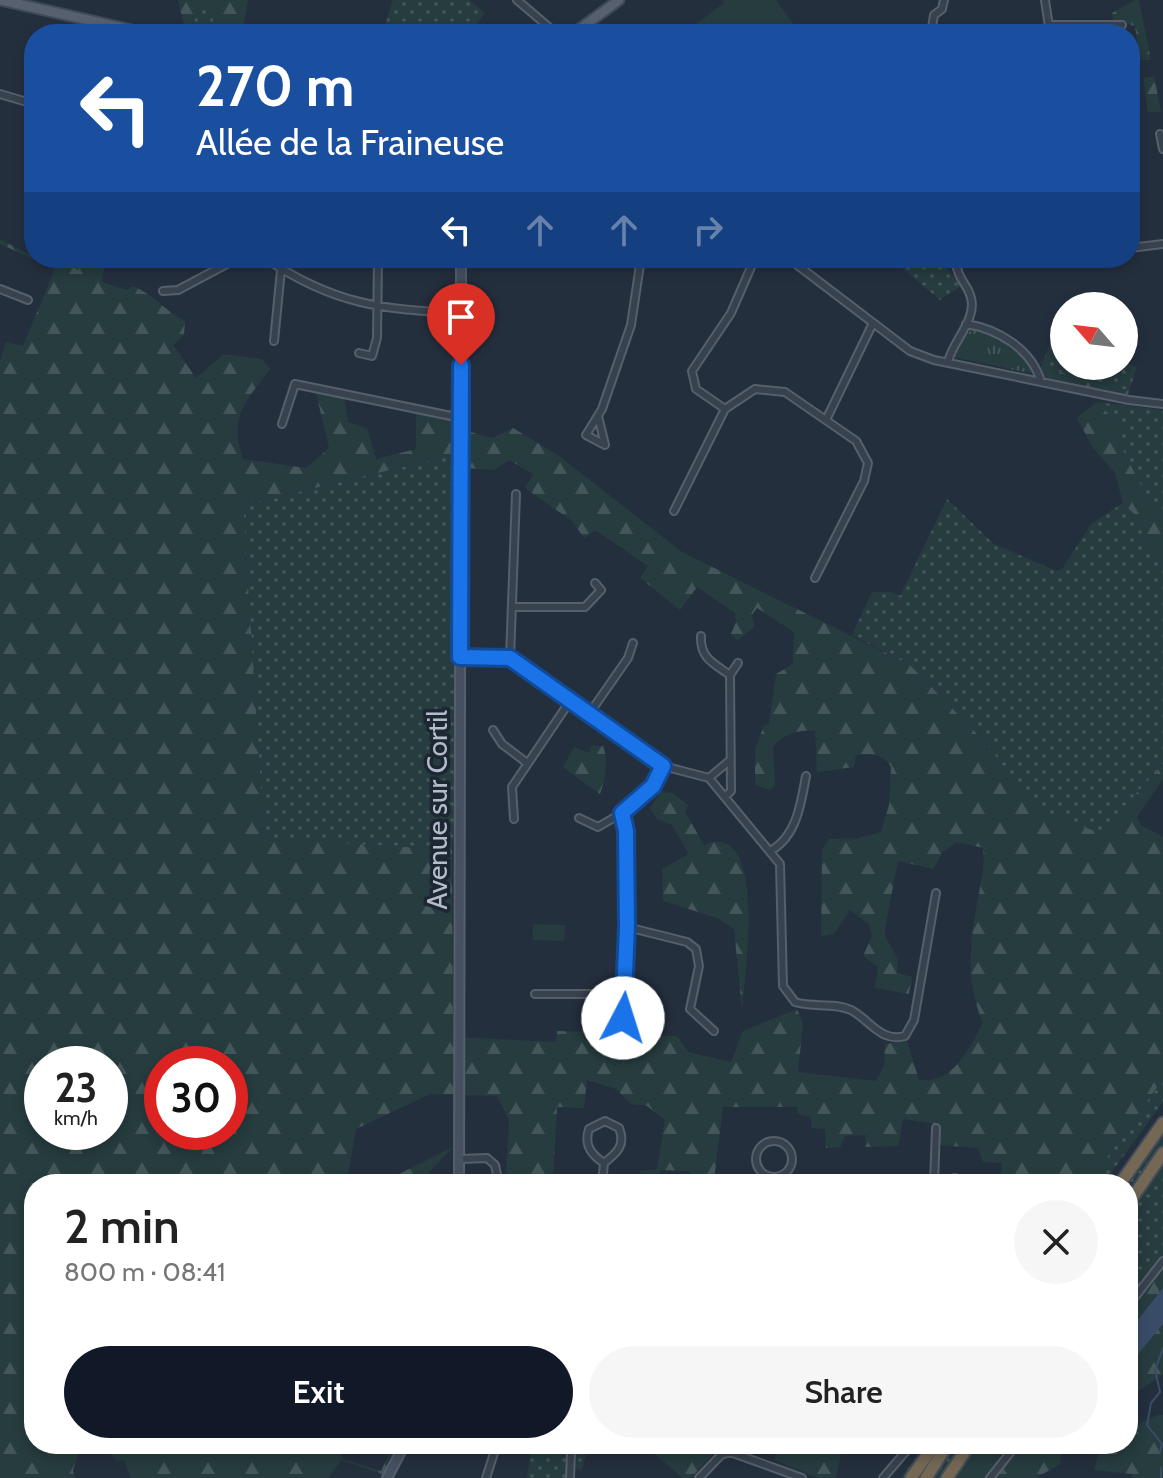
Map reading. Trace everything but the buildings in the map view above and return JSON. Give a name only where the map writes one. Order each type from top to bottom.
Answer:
[{"type":"highway","points":[[1127,1174],[1163,1123]]},
{"type":"highway","points":[[1138,1189],[1163,1153]]},
{"type":"highway","points":[[911,1478],[928,1454]]},
{"type":"highway","points":[[926,1478],[942,1454]]},
{"type":"highway","points":[[947,1478],[963,1454]]},
{"type":"main road","points":[[1,0],[105,24]]},
{"type":"main road","points":[[587,24],[619,0]]},
{"type":"main road","name":"Avenue sur Cortil","points":[[459,1174],[461,268]]},
{"type":"main road","points":[[387,1478],[400,1454]]},
{"type":"street","points":[[517,0],[545,24]]},
{"type":"street","points":[[933,24],[934,15],[942,9],[944,0]]},
{"type":"street","points":[[1045,0],[1049,24]]},
{"type":"street","points":[[0,94],[24,101]]},
{"type":"street","points":[[1160,134],[1163,149]]},
{"type":"street","points":[[1140,247],[1163,244]]},
{"type":"street","points":[[163,291],[178,290],[219,268]]},
{"type":"street","points":[[278,268],[334,297],[377,308],[462,313]]},
{"type":"street","points":[[359,353],[372,356],[377,338],[378,268]]},
{"type":"street","points":[[598,416],[631,325],[640,268]]},
{"type":"street","points":[[725,409],[696,389],[692,371],[708,342],[727,319],[750,268]]},
{"type":"street","points":[[801,268],[910,351],[1041,382],[1163,404]]},
{"type":"street","points":[[948,362],[966,324],[972,298],[958,278],[956,268]]},
{"type":"street","points":[[274,341],[281,270]]},
{"type":"street","points":[[0,289],[28,300]]},
{"type":"street","points":[[826,420],[873,323]]},
{"type":"street","points":[[966,324],[1003,335],[1036,367],[1041,382]]},
{"type":"street","points":[[282,424],[295,384],[461,418]]},
{"type":"street","points":[[674,511],[725,409],[755,389],[785,392],[856,441],[868,463],[864,481],[815,578]]},
{"type":"street","points":[[510,658],[516,494]]},
{"type":"street","points":[[514,607],[585,607],[601,590],[595,583]]},
{"type":"street","points":[[701,636],[700,650],[704,657],[730,675]]},
{"type":"street","points":[[589,714],[628,658],[633,643]]},
{"type":"street","points":[[460,657],[510,658],[663,766],[709,778],[772,850],[780,864],[784,882],[783,986],[788,998],[801,1004],[839,1006],[853,1011],[892,1038],[905,1036],[914,1020],[936,893]]},
{"type":"street","points":[[726,796],[731,791],[730,675],[738,663]]},
{"type":"street","points":[[514,819],[512,787],[570,701]]},
{"type":"street","points":[[493,730],[502,744],[527,763]]},
{"type":"street","points":[[709,778],[729,761]]},
{"type":"street","points":[[579,818],[598,827],[622,813],[653,786],[663,766]]},
{"type":"street","points":[[772,850],[784,843],[792,831],[806,776]]},
{"type":"street","points":[[622,813],[626,831],[627,927],[623,1018]]},
{"type":"street","points":[[627,927],[687,942],[696,949],[699,966],[690,1009],[714,1031]]},
{"type":"street","points":[[535,994],[624,994]]},
{"type":"street","points":[[603,1174],[604,1163],[620,1149],[622,1141],[619,1128],[605,1121],[589,1129],[586,1141],[592,1153],[604,1163]]},
{"type":"street","points":[[934,1174],[936,1128]]},
{"type":"street","points":[[764,1174],[760,1170],[756,1154],[773,1140],[786,1145],[792,1157],[788,1170],[782,1174]]},
{"type":"street","points":[[460,1159],[487,1158],[495,1165],[497,1174]]},
{"type":"street","points":[[1138,1293],[1163,1261]]},
{"type":"street","points":[[486,1478],[494,1454]]},
{"type":"street","points":[[570,1478],[571,1454]]},
{"type":"street","points":[[699,1478],[724,1454]]},
{"type":"street","points":[[736,1454],[802,1478]]},
{"type":"street","points":[[883,1478],[903,1454]]},
{"type":"street","points":[[990,1478],[1009,1454]]},
{"type":"green space","points":[[178,0],[248,0],[244,24],[214,24],[212,7],[192,7],[195,24],[184,24]]},
{"type":"green space","points":[[393,0],[469,0],[485,13],[477,24],[385,24]]},
{"type":"green space","points":[[723,0],[776,0],[794,24],[696,24],[724,3]]},
{"type":"green space","points":[[1139,0],[1151,60],[1140,60],[1140,24],[1114,21],[1112,13]]},
{"type":"green space","points":[[191,6],[212,7],[214,24],[195,24]]},
{"type":"green space","points":[[1154,76],[1161,112],[1148,112],[1143,78]]},
{"type":"green space","points":[[0,239],[24,252],[24,255],[0,244]]},
{"type":"green space","points":[[53,268],[104,268],[102,282],[126,290],[133,286],[185,321],[184,335],[173,345],[196,378],[224,354],[262,359],[270,369],[247,401],[239,420],[239,444],[243,459],[306,468],[329,448],[316,393],[344,396],[348,422],[367,428],[376,459],[416,449],[416,412],[457,421],[457,454],[243,505],[264,838],[452,850],[453,1037],[556,1042],[557,1031],[595,1032],[597,1041],[622,1042],[624,1036],[677,1036],[688,1052],[731,1062],[743,1031],[797,1009],[803,1024],[798,1072],[876,1081],[884,1066],[885,1044],[907,1041],[919,1080],[931,1080],[942,1076],[959,1062],[983,1023],[971,977],[971,961],[983,848],[957,842],[943,852],[933,869],[898,861],[884,934],[898,960],[897,973],[912,977],[909,994],[875,988],[878,967],[863,956],[872,936],[869,924],[850,910],[834,934],[821,936],[822,849],[829,839],[859,838],[881,832],[889,805],[891,767],[888,762],[872,755],[856,755],[854,767],[817,772],[815,731],[803,731],[786,736],[773,747],[775,785],[770,790],[755,785],[755,750],[764,725],[769,724],[776,674],[793,664],[794,632],[757,608],[752,615],[754,627],[738,640],[731,634],[736,622],[735,613],[697,587],[680,610],[640,578],[648,566],[595,530],[584,538],[572,521],[525,488],[533,474],[509,460],[494,470],[465,468],[463,430],[492,438],[513,428],[559,456],[682,552],[910,665],[985,742],[1036,809],[1100,833],[1163,764],[1163,779],[1137,817],[1141,825],[1163,837],[1163,1079],[1095,1174],[1001,1174],[1002,1163],[983,1162],[978,1148],[938,1145],[936,1124],[903,1119],[898,1146],[865,1147],[866,1135],[845,1136],[840,1147],[826,1148],[825,1129],[811,1128],[811,1117],[798,1114],[797,1107],[723,1107],[715,1174],[660,1170],[660,1174],[640,1174],[640,1171],[657,1169],[665,1120],[647,1106],[631,1104],[616,1089],[587,1080],[584,1108],[557,1107],[553,1174],[506,1174],[509,1120],[497,1096],[430,1094],[356,1129],[348,1174],[24,1174],[24,1454],[78,1454],[73,1471],[75,1478],[0,1478],[0,361],[6,342],[23,346],[55,269]]},
{"type":"green space","points":[[902,268],[947,268],[961,286],[940,300]]},
{"type":"green space","points":[[973,329],[1000,337],[1035,370],[1034,374],[953,357],[961,338]]},
{"type":"green space","points":[[1050,344],[1050,369],[1041,367]]},
{"type":"green space","points":[[1041,367],[1050,369],[1050,380],[1089,380],[1129,391],[1127,397],[1041,379]]},
{"type":"green space","points":[[1089,380],[1133,380],[1129,391]]},
{"type":"green space","points":[[1097,402],[1163,410],[1163,519],[1152,506],[1115,435],[1119,425]]},
{"type":"green space","points":[[1097,402],[1120,426],[1115,435],[1152,506],[1163,519],[1163,566],[1149,549],[1142,522],[1123,503],[1115,473],[1093,448],[1077,418]]},
{"type":"green space","points":[[457,454],[456,793],[452,850],[264,839],[243,505]]},
{"type":"green space","points":[[947,499],[994,544],[1057,571],[1062,569],[1091,524],[1123,503],[1142,522],[1149,549],[1163,566],[1163,764],[1100,834],[1035,809],[985,742],[910,665],[852,635],[872,592],[891,592],[900,596]]},
{"type":"green space","points":[[591,746],[603,746],[605,752],[606,770],[600,794],[563,767],[574,747],[589,753]]},
{"type":"green space","points":[[661,792],[673,793],[688,805],[685,812],[704,845],[724,843],[738,855],[745,877],[748,906],[742,1010],[734,929],[717,918],[663,901],[662,869],[689,854],[672,825],[657,819],[650,808]]},
{"type":"green space","points":[[533,924],[565,925],[564,941],[533,940]]},
{"type":"green space","points":[[1163,1079],[1163,1102],[1110,1174],[1095,1174]]},
{"type":"green space","points":[[1163,1130],[1163,1145],[1138,1181],[1138,1174],[1132,1174]]},
{"type":"green space","points":[[453,1147],[427,1174],[399,1174]]},
{"type":"green space","points":[[1163,1164],[1163,1254],[1138,1286],[1138,1201]]},
{"type":"green space","points":[[1163,1254],[1163,1374],[1138,1391],[1138,1286]]},
{"type":"green space","points":[[1163,1415],[1163,1478],[1132,1478],[1132,1474],[1094,1470],[1098,1454],[1138,1454],[1138,1424]]},
{"type":"green space","points":[[110,1454],[342,1454],[342,1459],[381,1471],[389,1454],[393,1454],[381,1478],[380,1473],[341,1460],[328,1478],[131,1478],[124,1460],[116,1461]]},
{"type":"green space","points":[[531,1454],[590,1454],[586,1455],[582,1470],[567,1468],[565,1478],[527,1478]]},
{"type":"green space","points":[[713,1454],[691,1478],[683,1478],[656,1455]]},
{"type":"green space","points":[[775,1454],[841,1454],[836,1478],[818,1478],[775,1460]]},
{"type":"green space","points":[[918,1454],[975,1454],[959,1478],[901,1478]]},
{"type":"green space","points":[[975,1454],[1062,1454],[1060,1464],[1036,1478],[959,1478]]},
{"type":"water","points":[[1163,1288],[1163,1324],[1138,1354],[1138,1319]]},
{"type":"waterway","points":[[1160,1452],[1162,1444],[1147,1425],[1151,1403],[1160,1392],[1155,1370],[1163,1348]]},
{"type":"waterway","points":[[1161,1468],[1161,1478]]},
{"type":"route","points":[[461,365],[460,657],[510,658],[663,766],[653,786],[622,813],[626,831],[627,927],[623,1018]]}]
